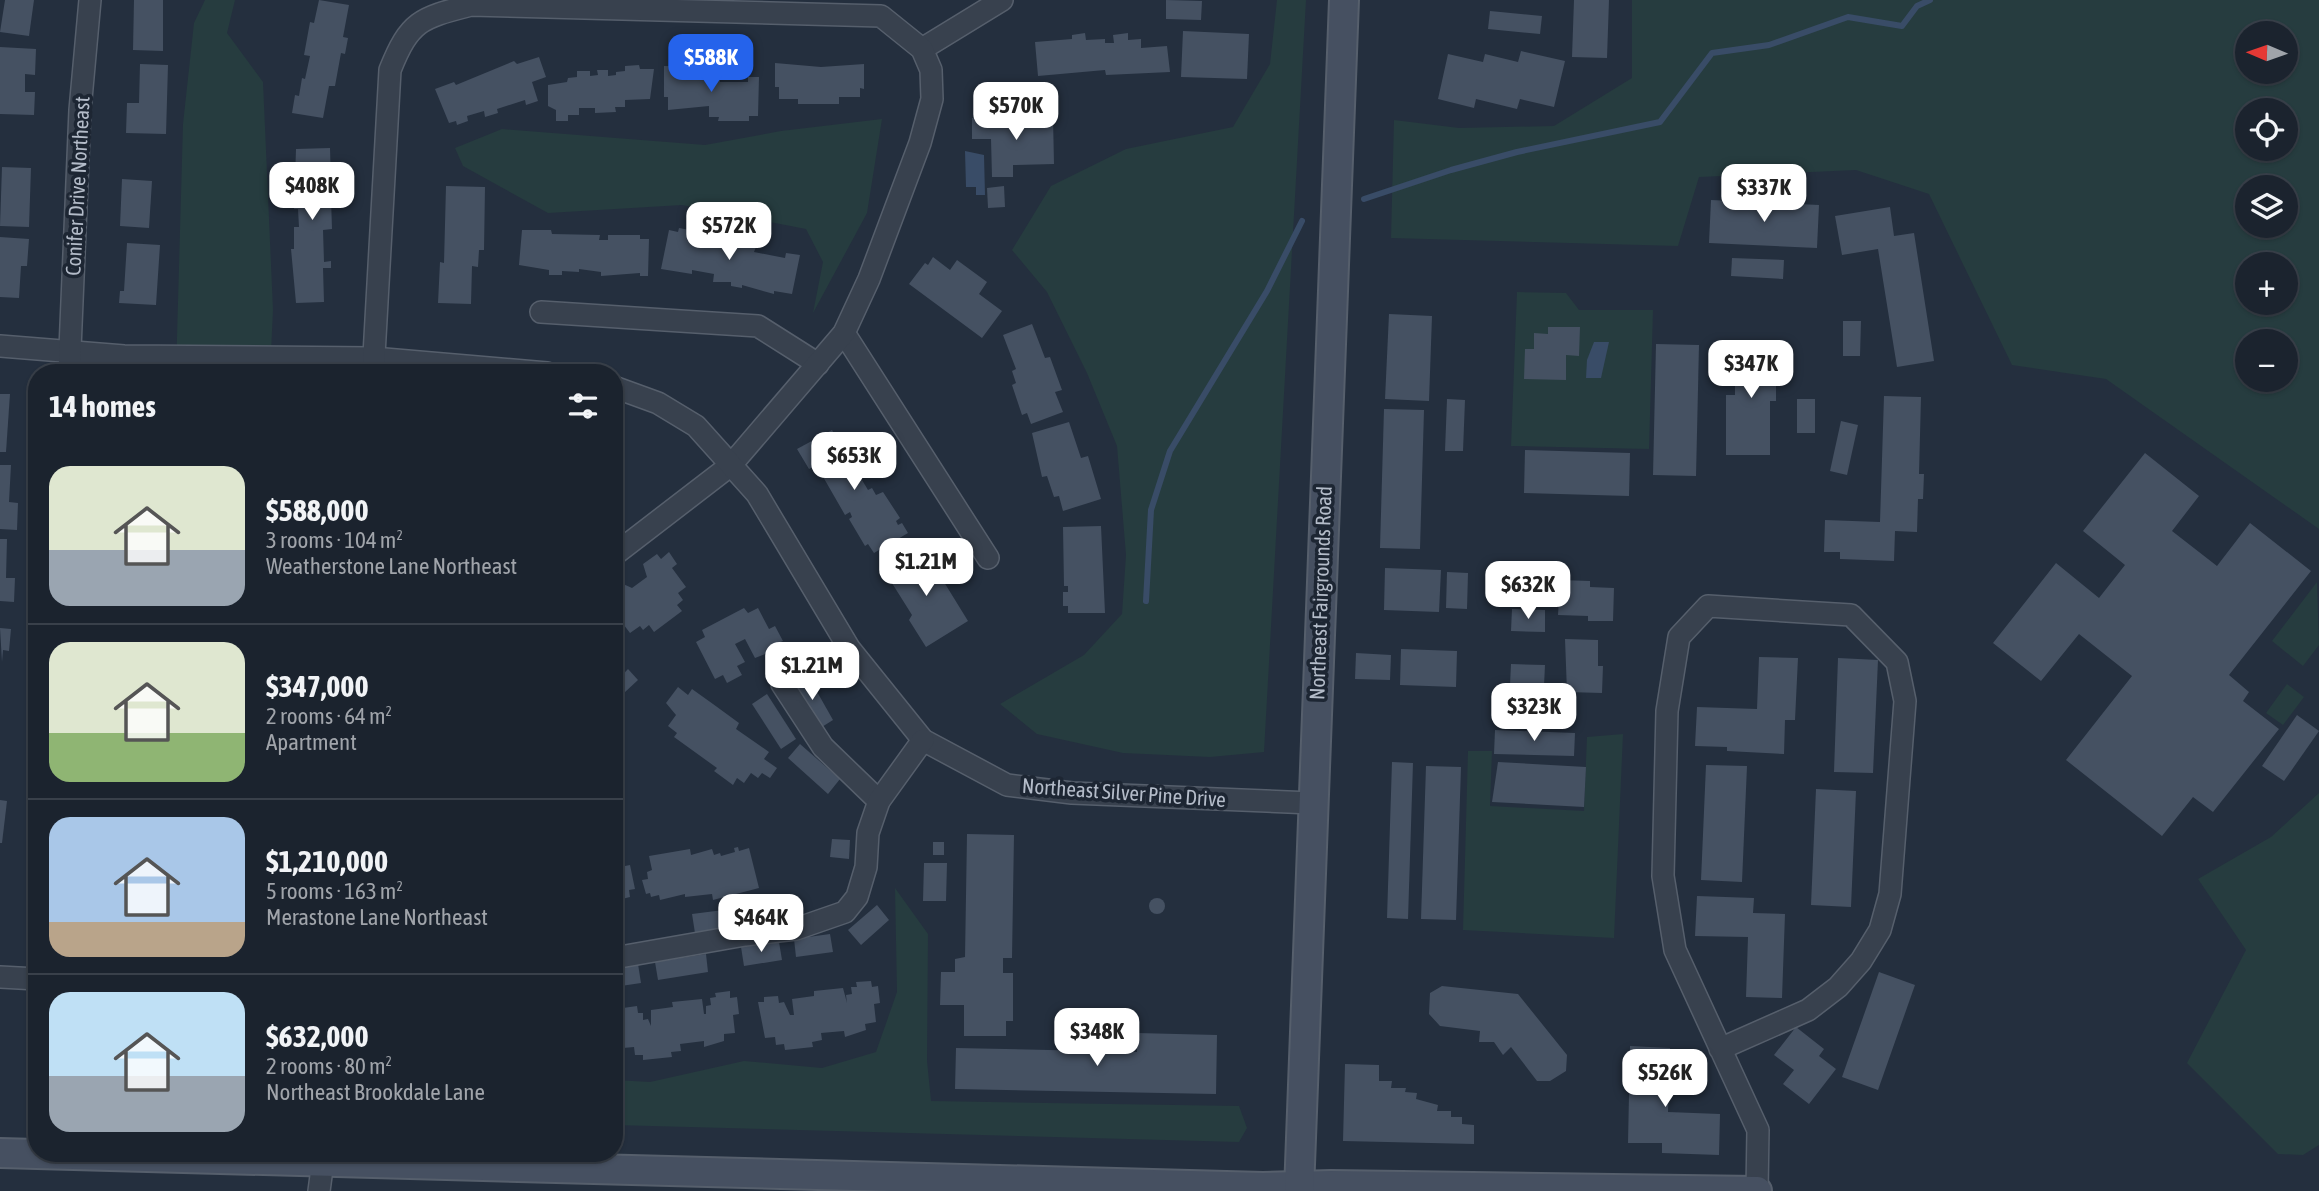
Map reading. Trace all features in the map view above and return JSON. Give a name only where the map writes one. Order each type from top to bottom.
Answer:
[{"type":"main road","name":"Northeast Fairgrounds Road","points":[[1299,1189],[1344,0]]},
{"type":"main road","points":[[0,1153],[28,1154]]},
{"type":"main road","points":[[348,1162],[839,1182],[1299,1189],[1757,1191]]},
{"type":"street","name":"Conifer Drive Northeast","points":[[69,364],[80,110],[90,0]]},
{"type":"street","points":[[922,49],[1002,0]]},
{"type":"street","points":[[373,364],[390,70],[400,43],[426,16],[471,5],[881,16],[922,49],[931,70],[929,110],[873,267],[844,333],[731,465],[623,548]]},
{"type":"street","points":[[541,312],[758,326],[818,364]]},
{"type":"street","points":[[844,333],[988,558]]},
{"type":"street","points":[[0,346],[124,356],[345,364]]},
{"type":"street","name":"Northeast Silver Pine Drive","points":[[623,390],[658,403],[696,426],[757,494],[849,648],[923,740],[1007,785],[1072,793],[1312,803]]},
{"type":"street","points":[[1720,1049],[1808,1010],[1838,987],[1861,961],[1880,930],[1890,894],[1905,701],[1896,662],[1851,615],[1708,606],[1679,637],[1667,710],[1663,876],[1675,950],[1720,1049],[1758,1130],[1757,1191]]},
{"type":"street","points":[[782,684],[823,747],[879,801]]},
{"type":"street","points":[[623,956],[796,929],[845,912],[857,897],[866,867],[868,833],[879,801],[923,740]]},
{"type":"street","points":[[0,977],[28,979]]},
{"type":"street","points":[[319,1191],[323,1162]]},
{"type":"green space","points":[[205,0],[235,0],[227,33],[263,82],[273,310],[270,364],[176,364],[183,124],[194,23]]},
{"type":"green space","points":[[1277,0],[1306,0],[1264,752],[1210,757],[1123,753],[1037,734],[1000,704],[1084,655],[1122,614],[1126,555],[1117,446],[1087,373],[1047,292],[1012,250],[1051,186],[1126,149],[1233,127],[1270,64]]},
{"type":"green space","points":[[1632,0],[2319,0],[2319,529],[2106,379],[2012,365],[1929,194],[1856,170],[1699,177],[1678,246],[1391,238],[1394,120],[1459,128],[1554,126],[1632,78]]},
{"type":"green space","points":[[882,119],[867,213],[813,313],[823,262],[806,229],[682,205],[548,213],[463,166],[455,148],[502,129],[705,145],[781,131]]},
{"type":"green space","points":[[1517,292],[1566,293],[1579,310],[1653,310],[1649,449],[1511,446]]},
{"type":"green space","points":[[2317,582],[2319,645],[2303,666],[2272,641]]},
{"type":"green space","points":[[2287,684],[2304,697],[2283,725],[2266,713]]},
{"type":"green space","points":[[1623,734],[1614,938],[1463,930],[1468,751],[1492,751],[1490,806],[1584,811],[1587,737]]},
{"type":"green space","points":[[2319,793],[2319,1145],[2303,1155],[2278,1154],[2187,1063],[2246,950],[2198,879],[2271,837]]},
{"type":"green space","points":[[895,888],[928,934],[927,1061],[931,1101],[1239,1106],[1247,1128],[1239,1142],[623,1125],[623,1080],[650,1082],[744,1061],[822,1068],[876,1052],[897,992]]},
{"type":"water","points":[[965,151],[984,155],[985,195],[976,195],[976,187],[966,187]]},
{"type":"water","points":[[1594,342],[1609,342],[1601,378],[1586,378],[1587,360]]},
{"type":"building","points":[[5,0],[34,0],[29,36],[0,32]]},
{"type":"building","points":[[134,0],[163,0],[163,51],[133,50]]},
{"type":"building","points":[[319,0],[349,5],[343,37],[348,38],[345,54],[341,53],[335,86],[329,86],[323,118],[292,113],[295,95],[299,96],[302,78],[305,79],[310,56],[304,55],[310,22],[314,23]]},
{"type":"building","points":[[1166,0],[1202,1],[1201,20],[1166,19]]},
{"type":"building","points":[[1574,0],[1609,0],[1607,58],[1572,57]]},
{"type":"building","points":[[1490,11],[1542,16],[1540,34],[1488,29]]},
{"type":"building","points":[[1183,31],[1249,34],[1247,79],[1181,77]]},
{"type":"building","points":[[1085,33],[1086,40],[1105,39],[1105,43],[1114,43],[1113,35],[1128,33],[1128,40],[1141,39],[1141,48],[1167,46],[1170,72],[1106,75],[1105,70],[1038,76],[1035,42],[1072,39],[1072,35]]},
{"type":"building","points":[[0,47],[36,49],[35,75],[25,74],[25,92],[35,92],[34,115],[0,114]]},
{"type":"building","points":[[1521,51],[1565,61],[1554,107],[1520,99],[1517,109],[1476,99],[1474,108],[1438,99],[1448,54],[1483,62],[1485,54],[1518,62]]},
{"type":"building","points":[[539,57],[546,77],[532,82],[538,101],[526,105],[525,100],[497,109],[498,113],[485,117],[484,111],[467,116],[468,121],[457,125],[456,121],[449,123],[435,89],[454,82],[456,85],[514,61],[517,64]]},
{"type":"building","points":[[775,63],[821,67],[864,64],[864,89],[860,88],[860,97],[839,97],[839,104],[798,104],[798,99],[779,99],[779,87],[775,87]]},
{"type":"building","points":[[140,64],[168,65],[166,134],[126,133],[127,103],[139,103]]},
{"type":"building","points":[[639,65],[640,69],[654,69],[650,99],[625,100],[625,107],[615,107],[616,112],[595,113],[595,108],[579,108],[579,115],[568,115],[568,121],[556,121],[556,110],[548,106],[548,85],[567,82],[568,78],[577,77],[577,71],[590,71],[590,76],[598,75],[597,70],[608,70],[608,76],[625,71],[625,66]]},
{"type":"building","points":[[664,66],[701,67],[701,73],[720,77],[720,82],[748,82],[748,77],[759,77],[758,116],[749,116],[749,121],[718,121],[719,117],[709,117],[709,106],[668,110],[668,97],[664,97]]},
{"type":"building","points":[[1053,117],[1054,164],[1013,165],[1013,177],[992,177],[991,139],[972,139],[972,118]]},
{"type":"building","points":[[330,148],[331,182],[336,181],[336,198],[331,198],[332,229],[323,230],[324,262],[331,261],[331,268],[323,268],[324,302],[296,303],[291,249],[294,249],[294,227],[299,227],[298,209],[294,209],[296,149]]},
{"type":"building","points":[[2,167],[31,168],[29,227],[0,226]]},
{"type":"building","points":[[122,179],[152,181],[149,228],[120,226]]},
{"type":"building","points":[[446,186],[485,187],[484,250],[479,250],[478,267],[472,266],[471,304],[438,303],[440,262],[444,263]]},
{"type":"building","points":[[1004,186],[1005,207],[988,208],[987,188]]},
{"type":"building","points":[[1711,200],[1819,205],[1817,248],[1709,243]]},
{"type":"building","points":[[1890,207],[1894,236],[1914,233],[1934,361],[1897,367],[1878,249],[1842,255],[1835,216]]},
{"type":"building","points":[[679,228],[711,234],[710,238],[721,241],[720,244],[729,246],[730,242],[756,247],[754,252],[785,258],[786,253],[800,255],[792,294],[774,291],[774,294],[742,285],[742,288],[731,286],[731,282],[713,282],[714,274],[661,269],[669,230],[678,232]]},
{"type":"building","points":[[522,230],[600,235],[599,240],[608,240],[608,235],[640,235],[640,239],[649,239],[648,276],[640,276],[640,273],[601,276],[601,272],[579,269],[579,272],[562,271],[562,275],[549,275],[549,270],[519,265]]},
{"type":"building","points":[[0,237],[29,239],[27,266],[21,266],[19,298],[0,297]]},
{"type":"building","points":[[127,243],[160,245],[156,305],[119,303],[120,291],[124,291]]},
{"type":"building","points":[[933,257],[950,270],[957,260],[987,282],[979,294],[1002,311],[982,338],[909,284]]},
{"type":"building","points":[[1732,258],[1784,260],[1783,279],[1731,276]]},
{"type":"building","points":[[1389,314],[1432,316],[1429,401],[1385,399]]},
{"type":"building","points":[[1843,321],[1861,321],[1860,356],[1843,356]]},
{"type":"building","points":[[1032,324],[1045,358],[1050,357],[1062,390],[1055,392],[1063,412],[1031,424],[1027,413],[1022,415],[1012,385],[1016,383],[1012,371],[1016,369],[1003,335]]},
{"type":"building","points":[[1548,327],[1580,327],[1579,356],[1566,355],[1566,380],[1524,379],[1525,349],[1534,349],[1534,333],[1548,334]]},
{"type":"building","points":[[1656,344],[1699,345],[1696,476],[1653,475]]},
{"type":"building","points":[[1735,344],[1776,344],[1776,401],[1770,401],[1770,455],[1726,455],[1726,395],[1735,395]]},
{"type":"building","points":[[0,394],[10,394],[6,452],[0,452]]},
{"type":"building","points":[[1884,396],[1921,397],[1919,474],[1924,474],[1923,499],[1918,499],[1917,532],[1895,531],[1894,561],[1840,559],[1840,552],[1824,552],[1825,520],[1880,522]]},
{"type":"building","points":[[1447,399],[1465,400],[1463,451],[1445,451]]},
{"type":"building","points":[[1797,399],[1815,399],[1815,433],[1797,433]]},
{"type":"building","points":[[1384,409],[1424,410],[1420,549],[1380,548]]},
{"type":"building","points":[[1841,421],[1858,425],[1847,475],[1830,471]]},
{"type":"building","points":[[1069,422],[1081,458],[1088,456],[1101,499],[1063,511],[1059,496],[1054,497],[1047,476],[1042,477],[1032,433]]},
{"type":"building","points":[[832,430],[847,457],[852,454],[863,473],[859,475],[868,490],[872,488],[876,495],[883,492],[900,518],[896,521],[898,525],[902,523],[908,533],[874,553],[868,544],[865,546],[849,519],[852,517],[850,512],[845,515],[822,475],[818,477],[813,467],[809,469],[797,449]]},
{"type":"building","points":[[1525,450],[1630,453],[1629,496],[1524,493]]},
{"type":"building","points":[[2145,453],[2199,496],[2172,531],[2217,566],[2250,523],[2311,571],[2229,675],[2249,692],[2243,701],[2279,729],[2213,812],[2193,797],[2162,836],[2066,760],[2132,676],[2079,634],[2041,681],[1993,643],[2056,563],[2099,598],[2125,565],[2083,531]]},
{"type":"building","points":[[0,465],[11,465],[9,502],[18,503],[17,530],[0,529]]},
{"type":"building","points":[[1101,526],[1105,613],[1068,613],[1068,606],[1063,606],[1063,592],[1068,592],[1068,586],[1064,586],[1063,527]]},
{"type":"building","points":[[0,539],[7,539],[6,578],[15,578],[14,602],[0,601]]},
{"type":"building","points":[[923,548],[968,621],[926,647],[909,620],[912,615],[885,572]]},
{"type":"building","points":[[669,552],[677,564],[672,568],[686,587],[678,593],[683,600],[677,605],[682,611],[654,632],[649,625],[643,630],[640,626],[630,633],[623,624],[623,584],[632,588],[647,577],[643,564],[657,554],[661,559]]},
{"type":"building","points":[[1385,568],[1441,570],[1439,612],[1384,610]]},
{"type":"building","points":[[1447,572],[1468,573],[1467,609],[1446,608]]},
{"type":"building","points":[[1560,580],[1590,581],[1590,587],[1614,588],[1613,621],[1588,621],[1588,616],[1558,615]]},
{"type":"building","points":[[744,608],[748,613],[758,608],[769,629],[775,626],[783,641],[776,644],[778,649],[755,658],[745,639],[735,644],[745,662],[737,666],[742,675],[727,683],[723,675],[715,679],[696,642],[705,637],[702,630]]},
{"type":"building","points":[[1512,609],[1545,610],[1545,632],[1511,631]]},
{"type":"building","points":[[0,628],[11,629],[9,651],[3,650],[2,662]]},
{"type":"building","points":[[1565,639],[1598,640],[1598,666],[1603,666],[1602,693],[1567,692]]},
{"type":"building","points":[[1401,649],[1457,651],[1456,687],[1400,685]]},
{"type":"building","points":[[1356,653],[1391,655],[1390,680],[1355,679]]},
{"type":"building","points":[[1759,657],[1798,658],[1795,720],[1785,720],[1784,754],[1727,751],[1727,747],[1695,746],[1697,707],[1757,709]]},
{"type":"building","points":[[1838,658],[1878,660],[1873,773],[1834,772]]},
{"type":"building","points":[[1511,664],[1545,665],[1544,686],[1510,685]]},
{"type":"building","points":[[628,669],[638,680],[624,693],[623,692],[623,674]]},
{"type":"building","points":[[807,674],[833,720],[817,730],[790,683]]},
{"type":"building","points":[[678,687],[688,695],[692,689],[713,704],[739,723],[736,729],[769,752],[764,759],[777,768],[770,778],[762,773],[758,778],[751,773],[744,783],[737,778],[733,785],[714,771],[717,768],[674,737],[677,733],[668,726],[676,715],[666,703]]},
{"type":"building","points":[[767,694],[796,739],[781,749],[752,704]]},
{"type":"building","points":[[2297,715],[2319,731],[2284,781],[2262,766]]},
{"type":"building","points":[[1495,730],[1575,733],[1574,756],[1494,754]]},
{"type":"building","points":[[800,744],[840,779],[828,794],[788,758]]},
{"type":"building","points":[[1392,762],[1413,763],[1408,919],[1387,918]]},
{"type":"building","points":[[1498,762],[1586,767],[1584,807],[1492,802]]},
{"type":"building","points":[[1706,765],[1747,766],[1742,882],[1701,880]]},
{"type":"building","points":[[1426,766],[1461,767],[1456,920],[1421,919]]},
{"type":"building","points":[[1816,789],[1856,791],[1851,907],[1811,905]]},
{"type":"building","points":[[0,800],[7,801],[2,843],[0,843]]},
{"type":"building","points":[[967,834],[1014,835],[1012,958],[1003,958],[1003,973],[1013,973],[1013,1021],[1006,1021],[1006,1036],[964,1036],[964,1005],[940,1005],[941,972],[955,972],[955,959],[965,957]]},
{"type":"building","points":[[832,839],[850,840],[849,859],[830,857]]},
{"type":"building","points":[[933,842],[944,842],[944,855],[933,855]]},
{"type":"building","points":[[738,847],[739,851],[749,848],[759,888],[713,900],[712,894],[685,897],[685,894],[660,900],[659,895],[651,897],[650,893],[646,894],[642,880],[648,879],[647,872],[652,870],[649,856],[690,849],[691,855],[712,849],[714,855],[720,853],[721,856],[735,852],[734,848]]},
{"type":"building","points":[[924,863],[947,863],[946,901],[923,901]]},
{"type":"building","points":[[630,865],[635,889],[629,890],[630,897],[623,899],[623,866]]},
{"type":"building","points":[[1697,896],[1754,898],[1753,913],[1785,914],[1782,998],[1746,997],[1748,937],[1695,936]]},
{"type":"building","points":[[1154,898],[1160,898],[1165,906],[1163,912],[1154,914],[1149,909],[1149,903]]},
{"type":"building","points":[[798,899],[801,917],[765,923],[763,904]]},
{"type":"building","points":[[877,905],[889,920],[861,945],[848,930]]},
{"type":"building","points":[[747,907],[750,925],[695,933],[692,914]]},
{"type":"building","points":[[830,934],[833,952],[796,957],[794,939]]},
{"type":"building","points":[[779,942],[782,960],[744,966],[741,947]]},
{"type":"building","points":[[706,954],[708,972],[658,980],[655,962]]},
{"type":"building","points":[[638,964],[641,983],[623,986],[623,966]]},
{"type":"building","points":[[1879,972],[1915,985],[1878,1090],[1842,1077]]},
{"type":"building","points":[[871,981],[872,987],[878,986],[880,1003],[874,1004],[876,1022],[865,1024],[866,1030],[845,1037],[844,1031],[821,1033],[822,1040],[812,1042],[813,1047],[785,1050],[784,1044],[776,1045],[775,1037],[765,1038],[758,1002],[764,1002],[764,997],[778,996],[779,1003],[784,1002],[790,1015],[794,1015],[792,999],[814,996],[814,991],[843,988],[847,1003],[846,995],[852,994],[851,987],[857,987],[856,982]]},
{"type":"building","points":[[1442,986],[1518,994],[1567,1055],[1566,1071],[1550,1081],[1537,1081],[1511,1047],[1503,1055],[1494,1042],[1479,1042],[1480,1031],[1440,1026],[1429,1014],[1430,993]]},
{"type":"building","points":[[730,991],[730,998],[737,997],[739,1014],[733,1015],[735,1033],[724,1034],[724,1041],[704,1047],[704,1041],[680,1044],[681,1051],[671,1052],[672,1057],[643,1060],[643,1055],[635,1055],[634,1047],[623,1048],[623,1008],[637,1006],[638,1013],[643,1013],[643,1020],[648,1019],[651,1026],[651,1010],[673,1007],[672,1002],[702,999],[706,1014],[706,1006],[711,1005],[710,998],[716,997],[715,993]]},
{"type":"building","points":[[1796,1027],[1824,1049],[1819,1056],[1836,1069],[1809,1104],[1783,1084],[1794,1070],[1774,1055]]},
{"type":"building","points":[[1137,1033],[1217,1035],[1216,1094],[955,1089],[956,1048],[1137,1052]]},
{"type":"building","points":[[1630,1046],[1670,1048],[1668,1112],[1720,1114],[1719,1155],[1662,1153],[1662,1143],[1628,1143]]},
{"type":"building","points":[[1345,1064],[1379,1065],[1379,1081],[1392,1081],[1391,1088],[1406,1088],[1405,1092],[1417,1093],[1416,1099],[1438,1105],[1437,1111],[1451,1111],[1451,1117],[1462,1117],[1462,1124],[1474,1125],[1474,1144],[1343,1141]]},
{"type":"waterway","points":[[1364,199],[1451,170],[1517,152],[1660,122],[1712,53],[1769,45],[1848,17],[1902,26],[1917,6],[1930,0]]},
{"type":"waterway","points":[[1146,601],[1151,510],[1170,451],[1267,291],[1302,221]]}]
